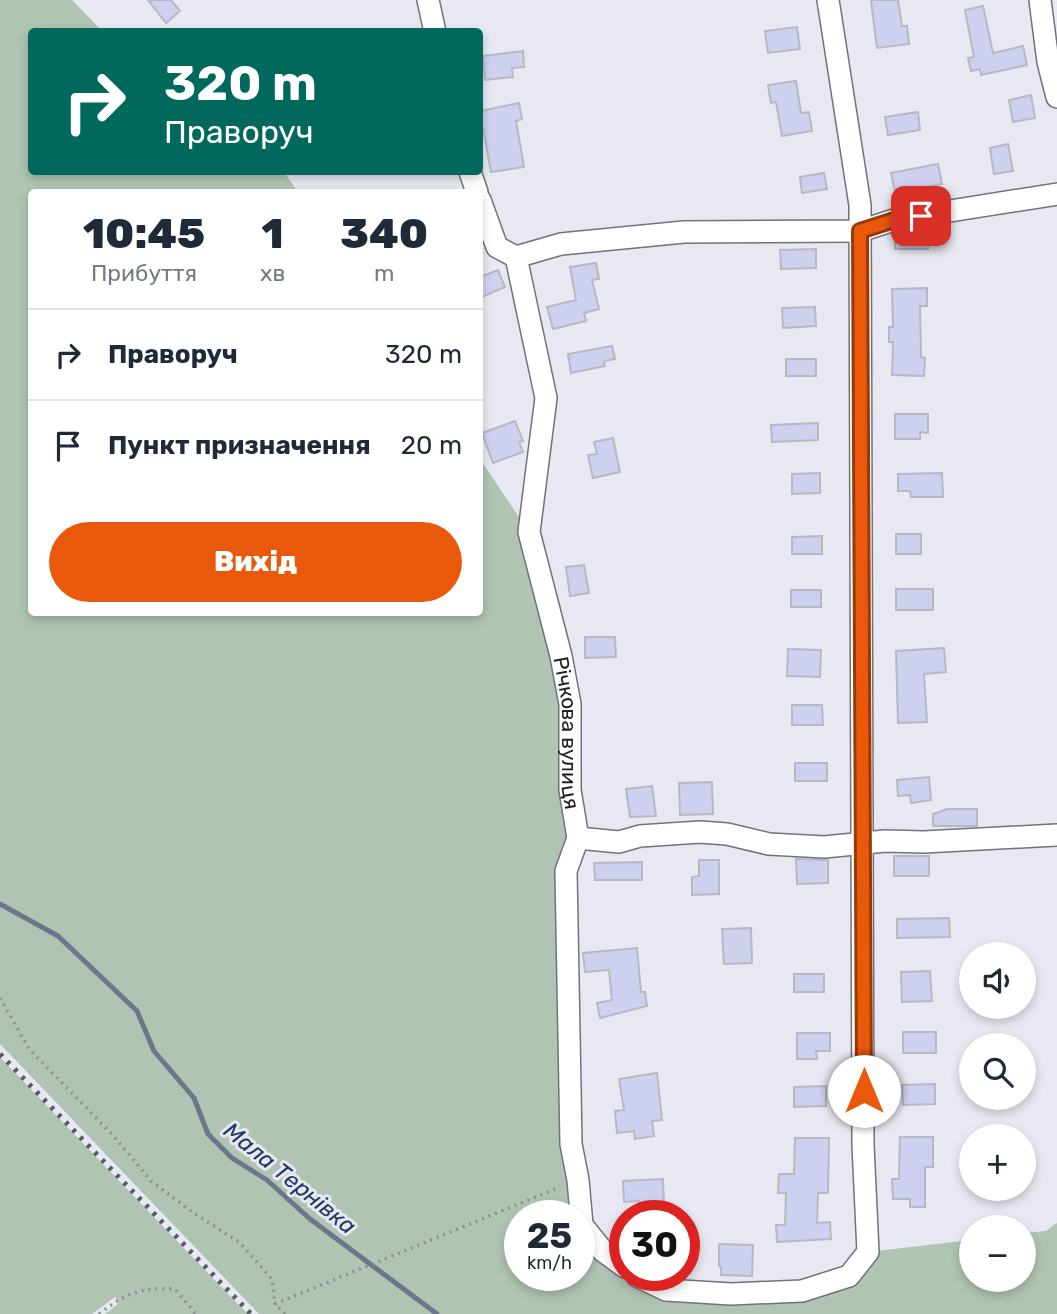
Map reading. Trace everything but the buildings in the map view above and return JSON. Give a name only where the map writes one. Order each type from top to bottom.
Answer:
[{"type":"street","points":[[428,0],[434,28]]},
{"type":"street","points":[[682,1291],[732,1294],[802,1291],[849,1276],[868,1252],[863,1144],[860,205],[828,0]]},
{"type":"street","points":[[1040,0],[1048,62],[1057,97]]},
{"type":"street","points":[[483,209],[497,247],[516,257],[561,244],[684,232],[860,231],[894,220],[1057,194]]},
{"type":"street","name":"Річкова вулиця","points":[[516,257],[546,398],[529,532],[561,656],[570,704],[570,790],[578,838],[566,871],[570,1144],[578,1180],[582,1225],[609,1255]]},
{"type":"street","points":[[578,838],[619,842],[640,836],[700,832],[727,834],[769,844],[824,847],[1057,835]]},
{"type":"path","points":[[0,998],[29,1049],[111,1133],[151,1181],[239,1242],[272,1279],[275,1304],[285,1314]]},
{"type":"path","points":[[275,1304],[578,1180]]},
{"type":"path","points":[[99,1314],[117,1299],[150,1287],[175,1289],[196,1314]]},
{"type":"green space","points":[[0,0],[72,0],[99,28],[28,28],[28,175],[286,175],[296,189],[28,189],[28,616],[483,616],[483,463],[529,532],[557,659],[573,834],[562,870],[568,1192],[570,1200],[504,1200],[504,1291],[595,1291],[595,1245],[609,1260],[609,1291],[700,1291],[700,1284],[804,1295],[868,1252],[959,1241],[959,1292],[1036,1292],[1036,1232],[1046,1231],[1057,1223],[1057,1314],[259,1314],[0,1044]]},
{"type":"green space","points":[[0,1057],[248,1314],[105,1314],[119,1303],[115,1297],[92,1314],[0,1314]]},
{"type":"waterway","name":"Мала Тернівка","points":[[0,904],[58,936],[137,1011],[154,1051],[194,1098],[208,1134],[232,1158],[267,1180],[310,1219],[437,1314]]},
{"type":"railway","points":[[0,1054],[251,1314]]},
{"type":"route","points":[[864,1091],[860,231],[894,220],[921,216]]}]
